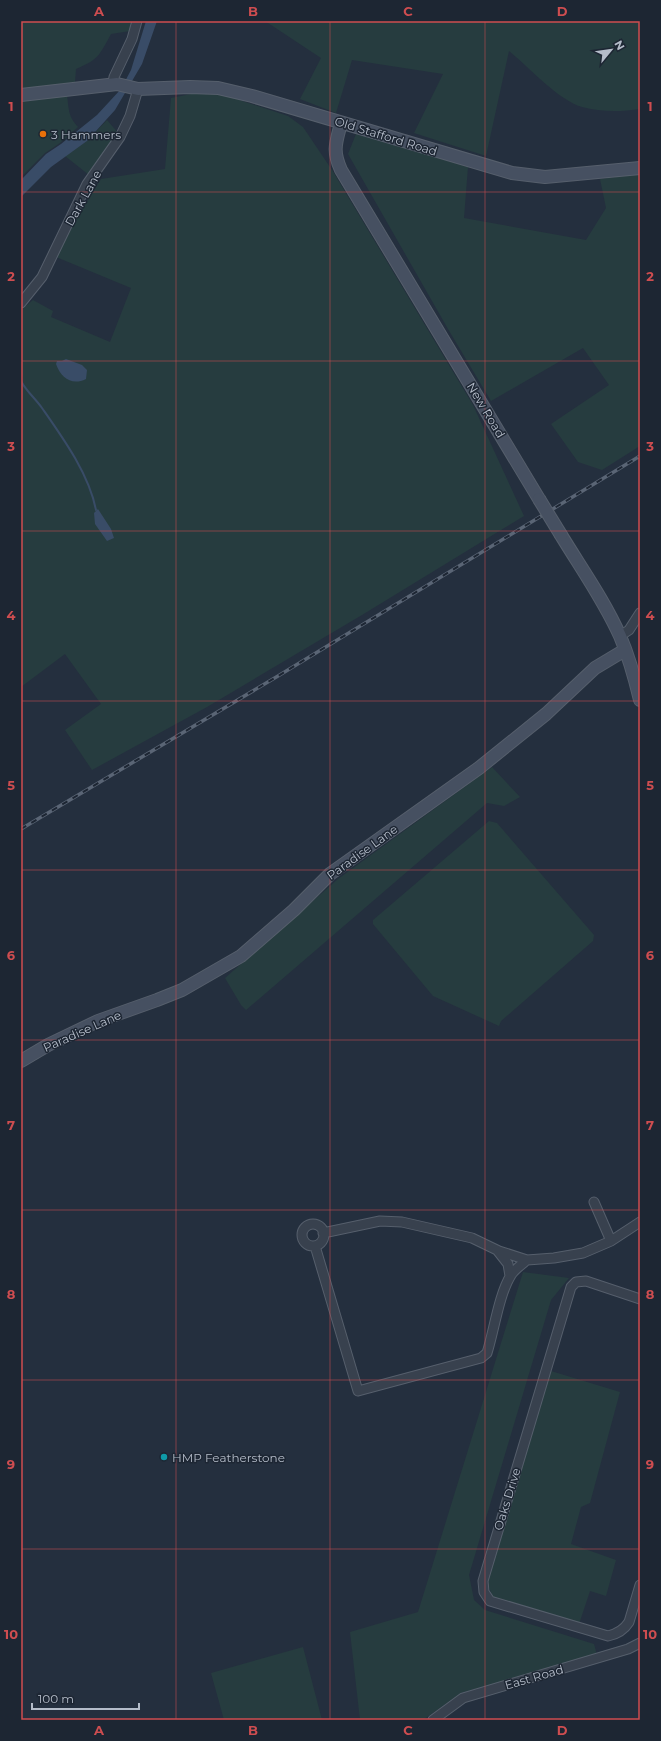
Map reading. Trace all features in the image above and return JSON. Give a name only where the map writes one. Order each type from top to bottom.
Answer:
[{"type":"street","points":[[21,95],[115,84],[114,77],[132,39],[137,21]]},
{"type":"street","name":"Old Stafford Road","points":[[115,84],[135,89],[190,87],[218,88],[252,96],[490,168],[530,176],[560,176],[640,168]]},
{"type":"street","name":"Dark Lane","points":[[21,303],[42,277],[87,184],[120,136],[130,116],[135,89]]},
{"type":"street","name":"New Road","points":[[341,123],[335,147],[336,158],[341,170],[602,602],[620,636],[640,700]]},
{"type":"street","points":[[620,636],[629,630],[640,614]]},
{"type":"street","name":"Paradise Lane","points":[[21,1061],[48,1045],[98,1021],[182,990],[241,956],[294,910],[330,874],[507,747],[546,714],[595,668],[625,650]]},
{"type":"street","points":[[594,1202],[611,1241]]},
{"type":"street","points":[[323,1233],[380,1221],[402,1222],[472,1238],[496,1249],[527,1260],[554,1258],[583,1253],[611,1241],[640,1222]]},
{"type":"street","points":[[314,1224],[320,1228],[323,1233],[322,1240],[315,1246],[304,1242],[302,1236],[304,1228],[314,1224]]},
{"type":"street","points":[[315,1246],[358,1390],[481,1358],[487,1353],[500,1305],[510,1276],[527,1260]]},
{"type":"street","points":[[496,1249],[508,1264],[510,1276]]},
{"type":"street","name":"Oaks Drive","points":[[640,1299],[586,1281],[576,1282],[571,1287],[483,1581],[484,1592],[490,1601],[608,1636],[618,1634],[626,1627],[629,1622],[640,1584]]},
{"type":"street","name":"East Road","points":[[433,1720],[462,1698],[628,1649],[640,1643]]},
{"type":"green space","points":[[21,21],[132,21],[130,31],[111,34],[98,56],[76,69],[75,82],[21,90]]},
{"type":"green space","points":[[265,21],[640,21],[640,109],[603,111],[582,107],[563,98],[509,51],[486,156],[414,133],[443,74],[352,60],[336,113],[300,99],[321,58]]},
{"type":"green space","points":[[191,94],[221,94],[288,116],[303,127],[332,170],[473,405],[524,516],[207,707],[92,770],[65,730],[101,704],[65,654],[21,687],[21,393],[23,377],[21,371],[21,310],[33,300],[53,311],[51,317],[110,342],[131,288],[56,257],[74,222],[101,179],[165,169],[171,98]]},
{"type":"green space","points":[[67,95],[71,116],[78,127],[60,143],[45,153],[21,177],[21,102]]},
{"type":"green space","points":[[107,120],[119,134],[89,175],[65,156],[87,141]]},
{"type":"green space","points":[[356,134],[468,167],[464,218],[586,240],[606,208],[600,179],[640,174],[640,446],[602,470],[578,462],[551,424],[609,385],[583,348],[491,401],[348,154]]},
{"type":"green space","points":[[492,767],[520,797],[504,806],[487,803],[246,1010],[241,1005],[225,978],[338,879]]},
{"type":"green space","points":[[489,821],[497,823],[594,935],[593,941],[501,1021],[499,1026],[433,996],[373,924],[373,920]]},
{"type":"green space","points":[[523,1272],[569,1278],[551,1300],[469,1575],[474,1600],[485,1610],[594,1644],[597,1655],[461,1693],[423,1720],[360,1720],[350,1632],[418,1612]]},
{"type":"green space","points":[[551,1371],[620,1392],[590,1503],[581,1507],[571,1544],[616,1560],[606,1596],[590,1591],[579,1624],[493,1597],[487,1583]]},
{"type":"green space","points":[[303,1647],[322,1720],[224,1720],[211,1673]]},
{"type":"water","points":[[146,21],[157,21],[142,64],[115,110],[87,141],[51,167],[21,197],[21,180],[46,154],[97,115],[121,89],[131,70]]},
{"type":"water","points":[[66,359],[82,365],[87,370],[86,379],[76,382],[64,377],[56,364],[57,361]]},
{"type":"water","points":[[98,509],[111,529],[114,538],[107,541],[95,524],[94,513]]},
{"type":"waterway","points":[[21,381],[42,408],[74,457],[88,483],[96,510]]},
{"type":"railway","points":[[21,829],[278,676],[640,456]]},
{"type":"place","name":"3 Hammers","points":[[43,134]]},
{"type":"place","name":"HMP Featherstone","points":[[164,1457]]}]
